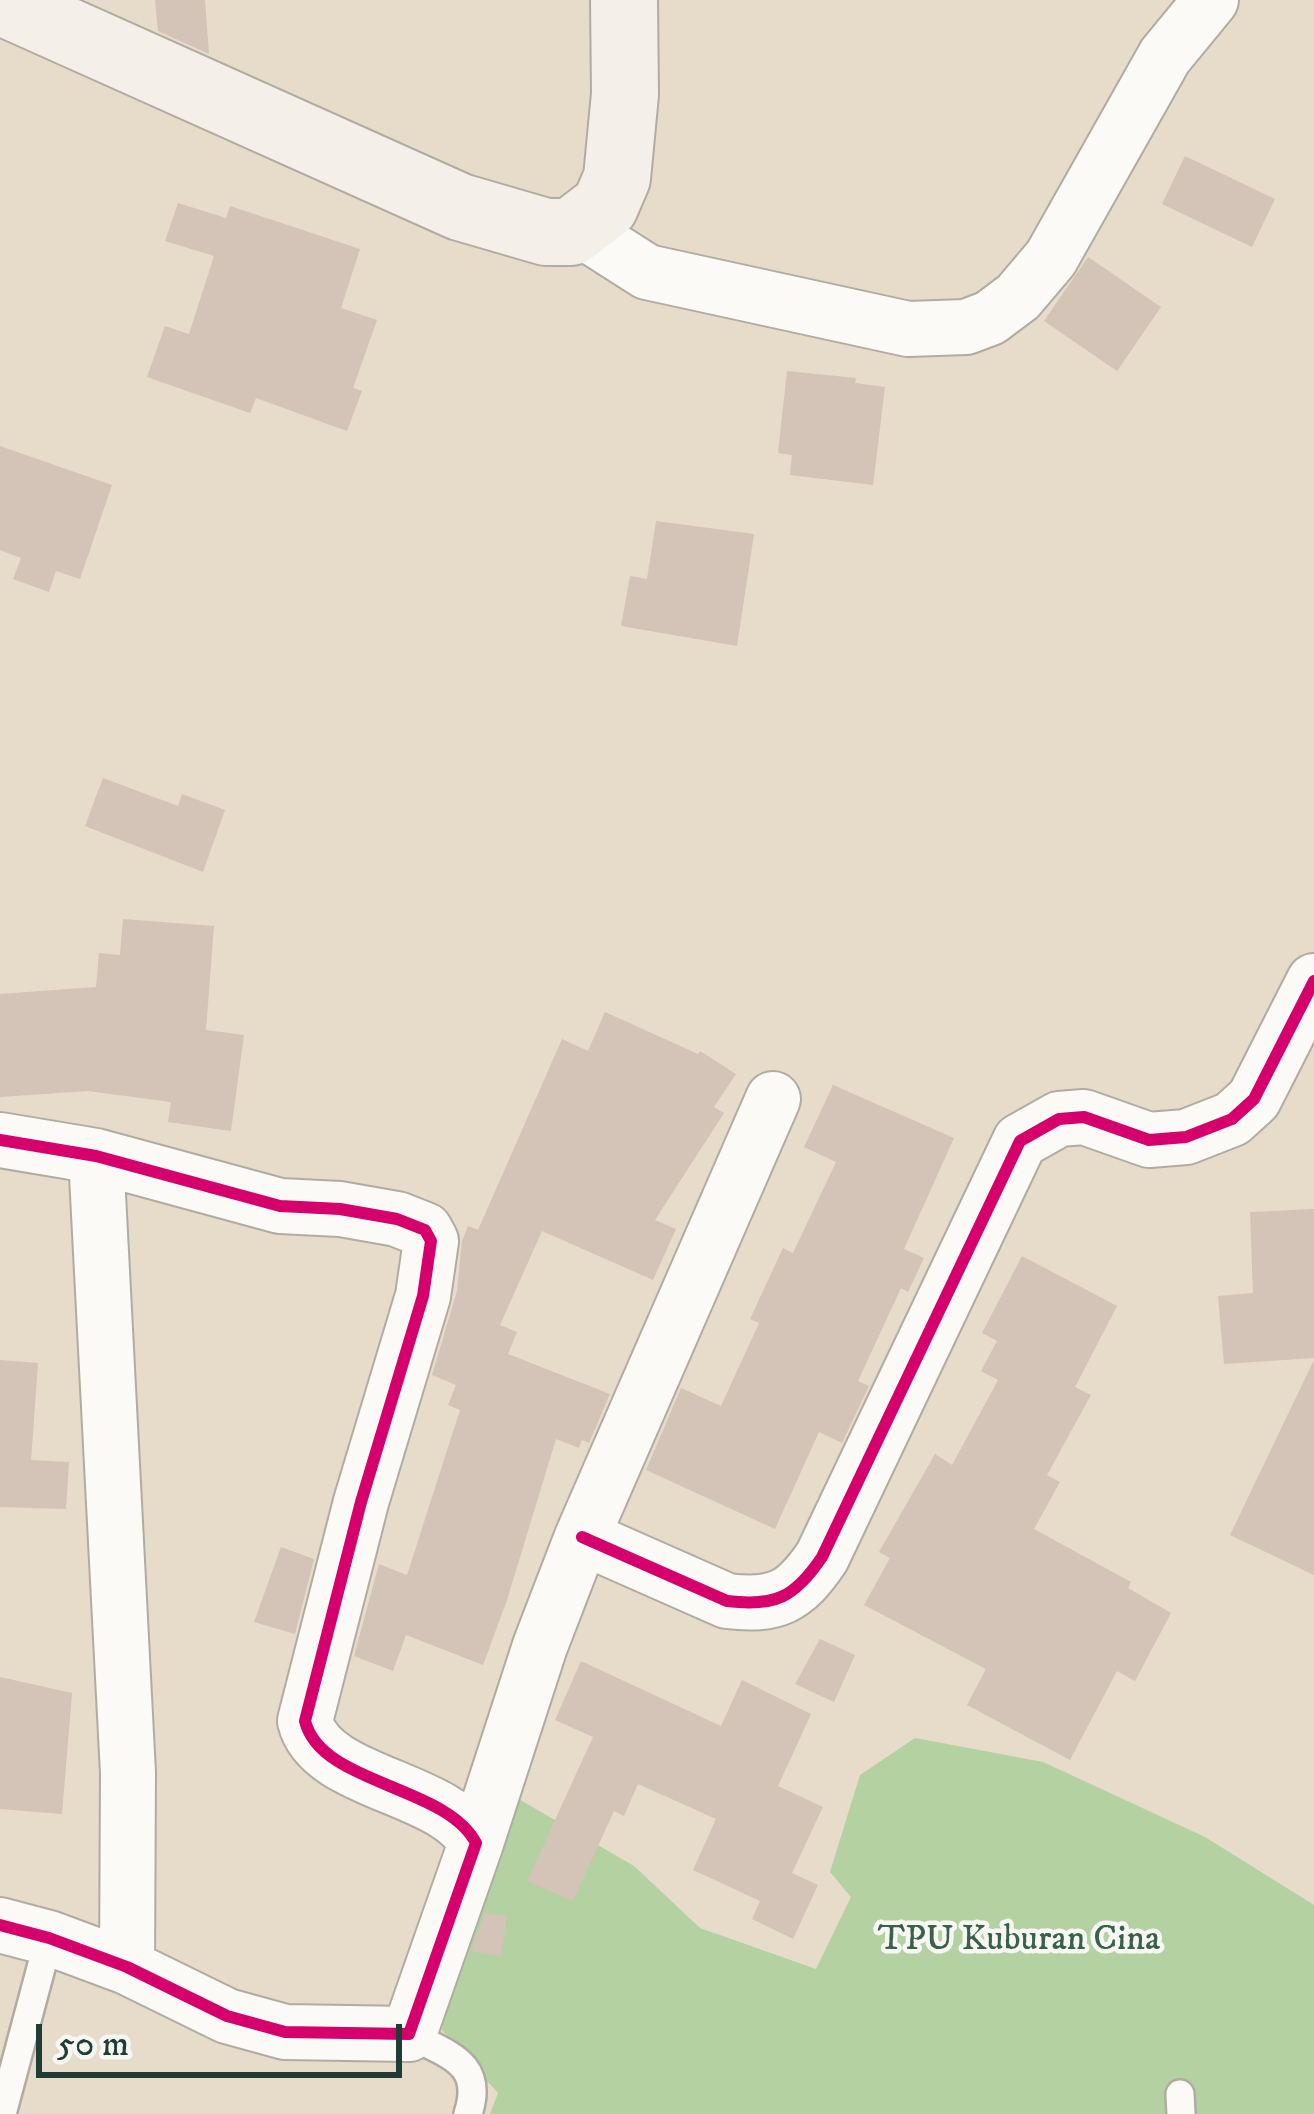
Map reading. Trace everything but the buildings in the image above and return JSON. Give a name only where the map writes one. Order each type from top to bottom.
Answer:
[{"type":"street","points":[[0,1],[460,207],[546,232],[571,232],[605,206],[617,178],[625,94],[624,0]]},
{"type":"street","points":[[578,228],[647,272],[908,329],[966,327],[991,318],[1018,297],[1051,258],[1165,56],[1211,0]]},
{"type":"street","points":[[582,1537],[727,1601],[773,1601],[801,1588],[822,1557],[1020,1141],[1072,1118],[1084,1117],[1149,1140],[1186,1137],[1232,1119],[1254,1099],[1314,980]]},
{"type":"street","points":[[24,1932],[127,1967],[227,2016],[285,2032],[409,2034],[540,1646],[582,1537],[773,1099]]},
{"type":"street","points":[[0,1140],[96,1156],[280,1206],[340,1209],[397,1219],[425,1230],[431,1241],[423,1296],[361,1502],[305,1721],[312,1740],[333,1757],[457,1819],[476,1843]]},
{"type":"street","points":[[96,1156],[128,1773],[127,1967]]},
{"type":"lane","points":[[2,2114],[24,1932]]},
{"type":"lane","points":[[409,2034],[469,2071],[473,2081],[468,2114]]},
{"type":"green space","name":"TPU Kuburan Cina","points":[[915,1738],[1043,1762],[1205,1837],[1314,1905],[1314,2114],[490,2114],[498,2093],[442,2030],[462,1925],[510,1794],[634,1866],[700,1928],[816,1969],[851,1897],[830,1872],[860,1775]]},
{"type":"cycle path","points":[[582,1537],[727,1601],[759,1602],[793,1590],[822,1557],[1020,1141],[1059,1119],[1084,1117],[1149,1140],[1186,1137],[1232,1119],[1254,1099],[1314,981]]},
{"type":"cycle path","points":[[0,1140],[96,1156],[280,1206],[340,1209],[397,1219],[425,1230],[431,1241],[423,1296],[361,1502],[305,1721],[316,1742],[334,1759],[439,1808],[476,1843],[409,2034],[285,2032],[227,2016],[127,1967],[0,1925]]}]
